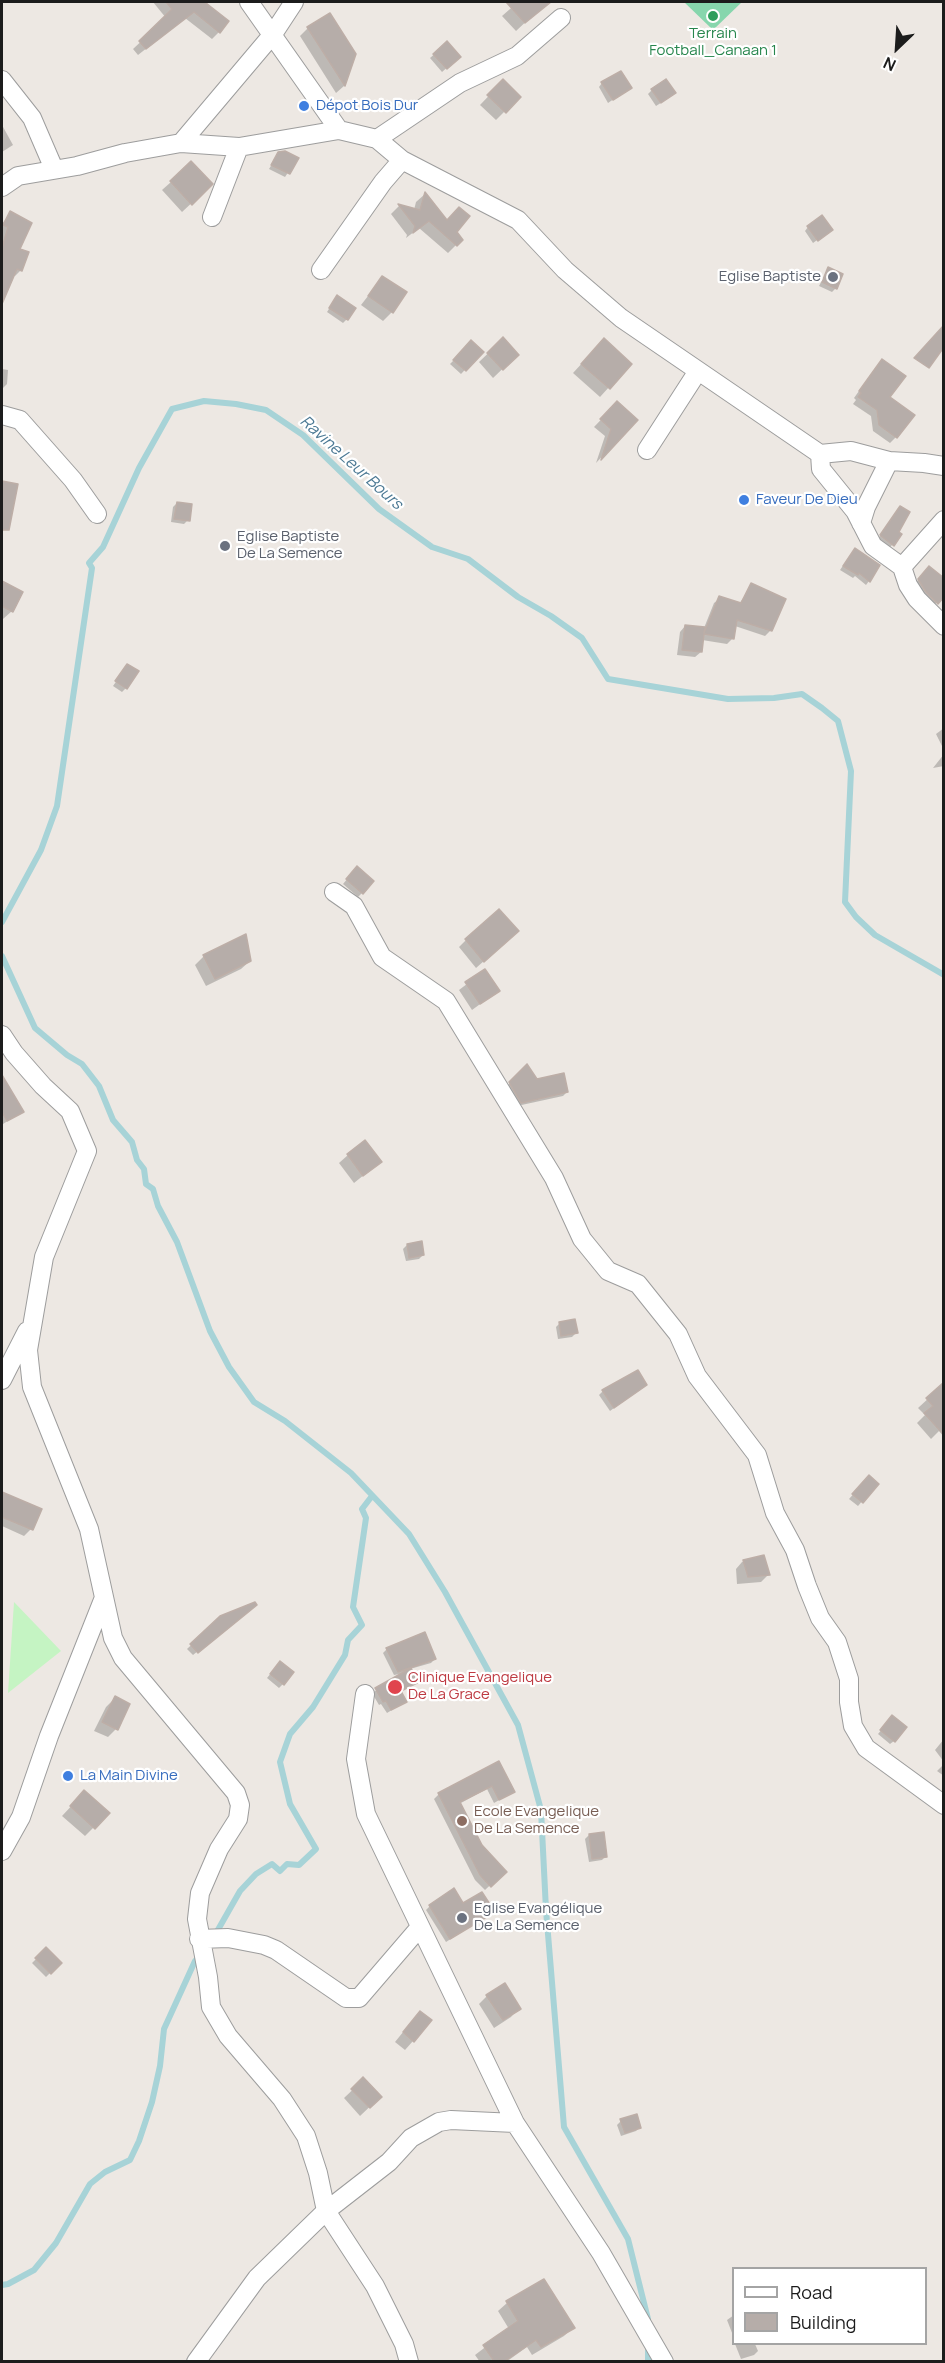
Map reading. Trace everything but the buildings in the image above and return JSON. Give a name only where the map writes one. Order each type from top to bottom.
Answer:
[{"type":"street","points":[[249,2],[339,130]]},
{"type":"street","points":[[181,143],[273,34],[294,2]]},
{"type":"street","points":[[377,139],[460,83],[517,56],[561,18]]},
{"type":"street","points":[[2,80],[32,118],[54,169]]},
{"type":"street","points":[[2,187],[18,176],[76,166],[142,149],[181,143],[239,147],[339,130],[377,139],[402,160],[518,220],[565,270],[621,318],[820,454],[851,451],[889,462],[944,466]]},
{"type":"street","points":[[212,217],[239,147]]},
{"type":"street","points":[[321,270],[376,191],[402,160]]},
{"type":"street","points":[[647,450],[698,371]]},
{"type":"street","points":[[2,415],[20,420],[73,480],[97,514]]},
{"type":"street","points":[[820,454],[821,469],[855,511],[873,546],[902,567],[908,585],[917,599],[944,626]]},
{"type":"street","points":[[861,523],[866,507],[889,462]]},
{"type":"street","points":[[902,567],[944,520]]},
{"type":"street","points":[[334,892],[354,906],[382,957],[446,1001],[554,1178],[582,1239],[608,1271],[638,1284],[678,1334],[697,1376],[757,1455],[775,1513],[795,1550],[820,1618],[837,1642],[849,1679],[849,1702],[853,1726],[866,1748],[944,1804]]},
{"type":"street","points":[[2,1035],[43,1086],[70,1111],[87,1151],[44,1257],[28,1350],[32,1387],[89,1529],[112,1638],[123,1658],[236,1793],[240,1805],[238,1819],[219,1849],[200,1893],[196,1919],[212,1938],[208,1977],[211,2007],[228,2036],[282,2099],[306,2136],[318,2173],[326,2211],[375,2286],[404,2344],[409,2361]]},
{"type":"street","points":[[2,1380],[34,1318]]},
{"type":"street","points":[[2,1851],[21,1817],[49,1736],[103,1600]]},
{"type":"street","points":[[364,1694],[356,1759],[366,1814],[515,2123],[601,2253],[664,2361]]},
{"type":"street","points":[[212,1938],[247,1940],[276,1950],[346,1998],[359,1998],[420,1927]]},
{"type":"street","points":[[196,2361],[257,2278],[326,2211],[389,2162],[411,2138],[440,2122],[451,2120],[515,2123]]},
{"type":"green space","name":"Terrain Football_Canaan 1","points":[[684,2],[742,2],[713,30]]},
{"type":"green space","points":[[14,1602],[61,1651],[8,1693]]},
{"type":"waterway","name":"Ravine Leur Bours","points":[[2,922],[41,850],[57,806],[92,568],[89,563],[103,547],[139,468],[172,409],[204,401],[266,410],[303,435],[379,509],[432,547],[468,559],[518,597],[551,616],[582,638],[608,679],[728,699],[774,698],[802,694],[822,708],[838,721],[851,771],[845,902],[856,917],[875,935],[944,975]]},
{"type":"waterway","points":[[2,956],[35,1028],[67,1055],[82,1064],[99,1086],[113,1120],[132,1142],[137,1160],[144,1169],[146,1184],[153,1189],[158,1206],[177,1242],[210,1331],[229,1367],[254,1402],[285,1421],[351,1473],[409,1534],[445,1592],[518,1725],[541,1810],[546,1910],[564,2127],[628,2239],[648,2319]]},
{"type":"waterway","points":[[215,1935],[240,1891],[256,1874],[272,1864],[280,1871],[287,1864],[299,1865],[316,1849],[290,1804],[280,1762],[290,1734],[313,1707],[345,1655],[348,1640],[362,1625],[353,1607],[366,1518],[362,1509],[372,1496]]},
{"type":"waterway","points":[[2,2285],[34,2270],[56,2243],[90,2184],[105,2172],[130,2160],[152,2102],[160,2066],[164,2029],[195,1961],[200,1956]]},
{"type":"waterway","points":[[648,2344],[648,2362]]},
{"type":"place","name":"Terrain Football_Canaan 1","points":[[713,16]]},
{"type":"place","name":"Dépot Bois Dur","points":[[304,106]]},
{"type":"place","name":"Eglise Baptiste","points":[[833,277]]},
{"type":"place","name":"Faveur De Dieu","points":[[744,500]]},
{"type":"place","name":"Eglise Baptiste De La Semence","points":[[225,546]]},
{"type":"place","name":"Clinique Evangelique De La Grace","points":[[395,1687]]},
{"type":"place","name":"La Main Divine","points":[[68,1776]]},
{"type":"place","name":"Ecole Evangelique De La Semence","points":[[462,1821]]},
{"type":"place","name":"Eglise Evangélique De La Semence","points":[[462,1918]]}]
